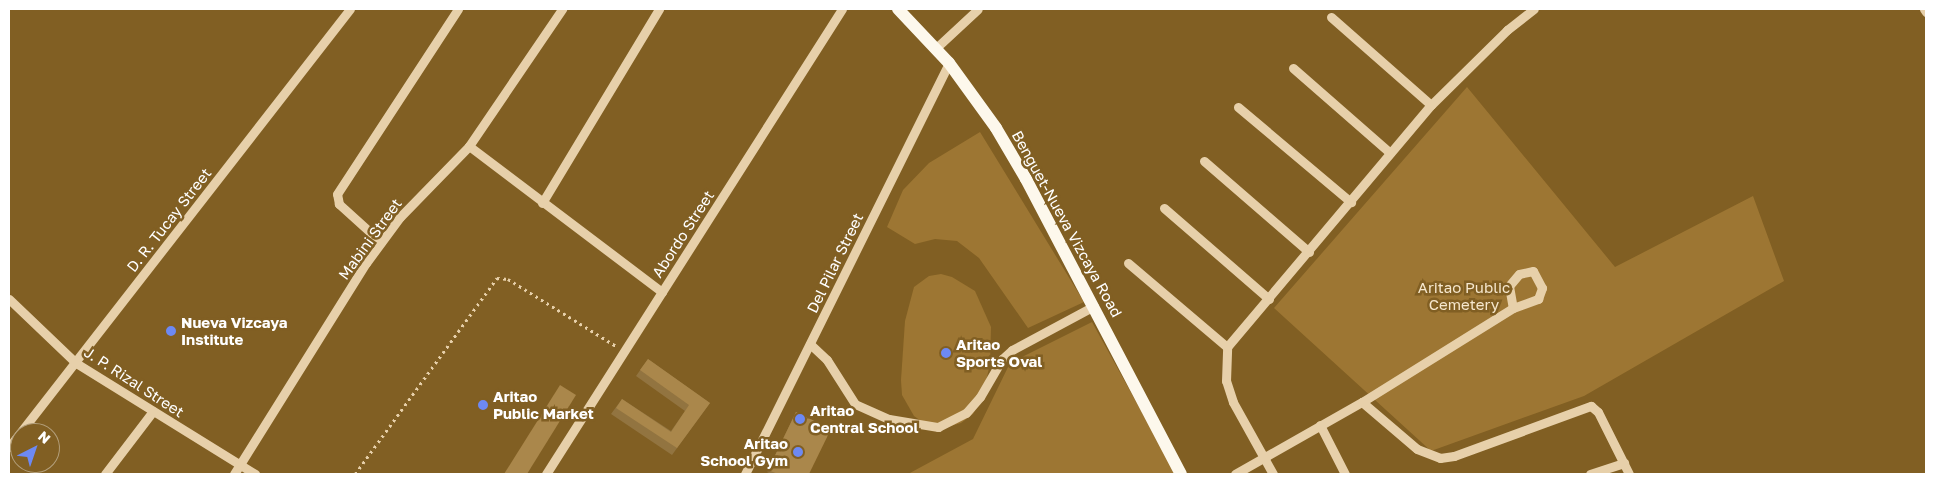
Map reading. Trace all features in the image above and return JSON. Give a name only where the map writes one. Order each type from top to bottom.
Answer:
[{"type":"main road","name":"Benguet-Nueva Vizcaya Road","points":[[898,9],[949,63],[1006,145],[1094,306],[1181,474]]},
{"type":"street","name":"D. R. Tucay Street","points":[[9,447],[350,9]]},
{"type":"street","points":[[381,242],[339,204],[337,194],[458,9]]},
{"type":"street","name":"Mabini Street","points":[[234,474],[381,242],[400,217],[469,146],[562,9]]},
{"type":"street","points":[[542,203],[659,9]]},
{"type":"street","name":"Abordo Street","points":[[546,474],[842,9]]},
{"type":"street","points":[[936,48],[978,9]]},
{"type":"street","points":[[1273,474],[1233,402],[1226,381],[1227,347],[1431,106],[1507,30],[1534,9]]},
{"type":"street","points":[[1331,17],[1431,106]]},
{"type":"street","name":"Del Pilar Street","points":[[745,474],[949,63]]},
{"type":"street","points":[[1293,68],[1390,153]]},
{"type":"street","points":[[1238,107],[1351,202]]},
{"type":"street","points":[[469,146],[662,292]]},
{"type":"street","points":[[1204,161],[1309,252]]},
{"type":"street","points":[[1164,208],[1269,299]]},
{"type":"street","points":[[1128,263],[1227,347]]},
{"type":"street","points":[[1235,474],[1362,402],[1513,308],[1529,303],[1540,295],[1542,288],[1533,271],[1519,274],[1509,286],[1513,308]]},
{"type":"street","name":"J. P. Rizal Street","points":[[9,299],[76,363],[255,474]]},
{"type":"street","points":[[810,344],[826,360],[855,404],[889,419],[938,427],[966,413],[980,397],[1002,359],[1012,350],[1094,306]]},
{"type":"street","points":[[1362,402],[1417,449],[1440,458],[1454,456],[1591,406],[1598,412],[1630,474]]},
{"type":"street","points":[[105,474],[153,412]]},
{"type":"street","points":[[1320,425],[1345,474]]},
{"type":"street","points":[[1590,474],[1624,464]]},
{"type":"path","points":[[355,474],[497,278],[508,279],[624,351]]},
{"type":"green space","name":"Aritao Public Cemetery","points":[[1467,87],[1615,267],[1753,196],[1784,281],[1584,396],[1431,451],[1274,308]]},
{"type":"green space","points":[[980,132],[1084,302],[1028,328],[979,258],[957,241],[935,239],[915,244],[887,227],[903,190],[929,163]]},
{"type":"green space","name":"Aritao Sports Oval","points":[[941,274],[952,277],[975,291],[991,327],[990,364],[982,398],[973,414],[961,423],[947,427],[924,423],[914,416],[902,395],[901,380],[905,321],[914,287],[929,276]]},
{"type":"green space","points":[[1092,322],[1176,474],[908,474],[973,439],[1010,363]]},
{"type":"building","points":[[648,359],[710,403],[677,448],[616,408],[622,399],[671,432],[689,405],[640,370]]},
{"type":"building","points":[[560,385],[576,395],[527,474],[504,474]]},
{"type":"building","name":"Aritao School Gym","points":[[796,412],[831,429],[809,474],[778,474],[768,470]]},
{"type":"place","name":"Nueva Vizcaya Institute","points":[[171,331]]},
{"type":"place","name":"Aritao Sports Oval","points":[[946,353]]},
{"type":"place","name":"Aritao Public Market","points":[[483,405]]},
{"type":"place","name":"Aritao Central School","points":[[800,419]]},
{"type":"place","name":"Aritao School Gym","points":[[798,452]]}]
